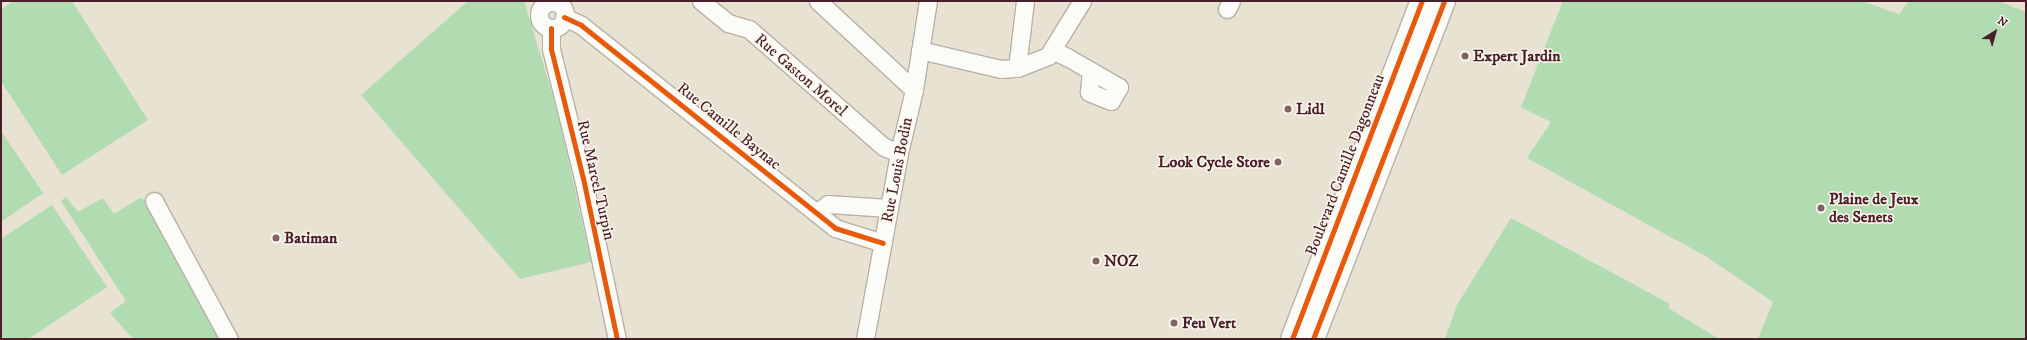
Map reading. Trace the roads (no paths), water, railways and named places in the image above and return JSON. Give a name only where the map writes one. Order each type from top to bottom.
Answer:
[{"type":"main road","name":"Boulevard Camille Dagonneau","points":[[1292,339],[1422,1]]},
{"type":"main road","name":"Boulevard Camille Dagonneau","points":[[1313,339],[1444,1]]},
{"type":"street","name":"Rue Gaston Morel","points":[[701,1],[728,23],[749,29],[884,147],[899,153]]},
{"type":"street","points":[[818,1],[914,90]]},
{"type":"street","name":"Rue Louis Bodin","points":[[865,339],[899,153],[914,90],[928,1]]},
{"type":"street","points":[[1017,68],[1025,1]]},
{"type":"street","points":[[920,50],[1001,69],[1017,68],[1048,56],[1082,1]]},
{"type":"street","points":[[554,6],[558,26],[551,28],[544,25],[539,18],[540,10],[554,6]]},
{"type":"street","name":"Rue Camille Baynac","points":[[554,6],[581,25],[835,228],[883,243]]},
{"type":"street","name":"Rue Marcel Turpin","points":[[551,28],[551,49],[622,337]]},
{"type":"street","points":[[1052,50],[1091,71]]},
{"type":"street","points":[[154,201],[229,339]]},
{"type":"street","points":[[816,213],[828,204],[889,208]]},
{"type":"place","name":"Expert Jardin","points":[[1465,56]]},
{"type":"place","name":"Lidl","points":[[1288,109]]},
{"type":"place","name":"Look Cycle Store","points":[[1278,162]]},
{"type":"place","name":"Plaine de Jeux des Senets","points":[[1821,208]]},
{"type":"place","name":"Batiman","points":[[276,238]]},
{"type":"place","name":"NOZ","points":[[1096,261]]},
{"type":"place","name":"Feu Vert","points":[[1174,323]]}]
